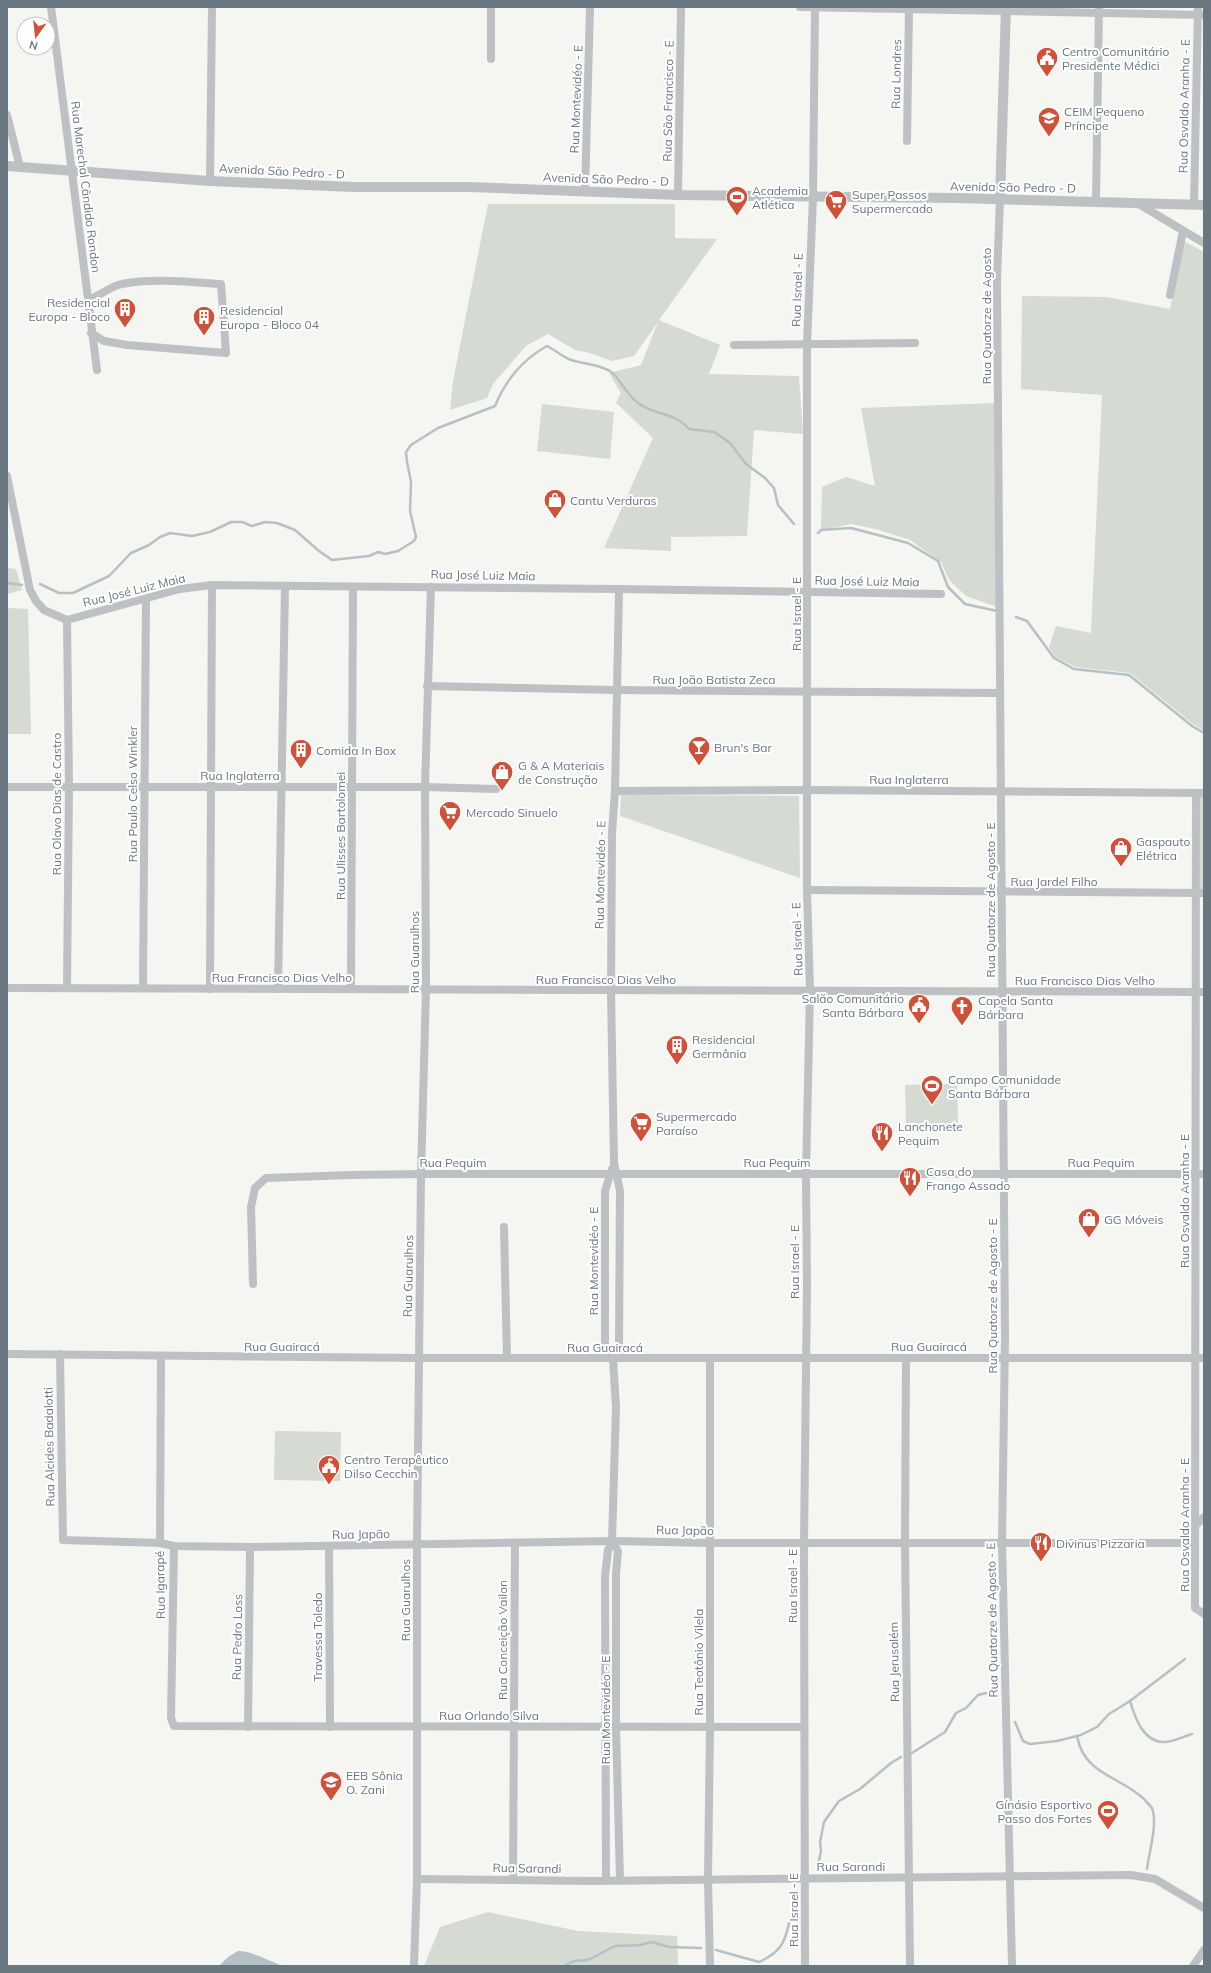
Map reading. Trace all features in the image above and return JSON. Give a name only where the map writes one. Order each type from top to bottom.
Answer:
[{"type":"street","name":"Rua Marechal Cândido Rondon","points":[[51,7],[91,333],[97,370]]},
{"type":"street","points":[[210,181],[212,7]]},
{"type":"street","points":[[491,58],[492,7]]},
{"type":"street","name":"Rua Montevidéo - E","points":[[585,191],[590,7]]},
{"type":"street","name":"Rua São Francisco - E","points":[[678,195],[681,7]]},
{"type":"street","points":[[800,7],[1200,12]]},
{"type":"street","name":"Rua Israel - E","points":[[805,1966],[804,1543],[806,1174],[810,991],[807,890],[807,345],[813,197],[815,7]]},
{"type":"street","name":"Rua Londres","points":[[907,141],[909,8]]},
{"type":"street","name":"Rua Quatorze de Agosto","points":[[1000,626],[997,280],[1006,9]]},
{"type":"street","points":[[1096,201],[1099,10]]},
{"type":"street","name":"Rua Osvaldo Aranha - E","points":[[1199,205],[1200,12]]},
{"type":"street","points":[[7,115],[20,166]]},
{"type":"street","name":"Avenida São Pedro - D","points":[[7,166],[20,166],[71,172],[210,181],[353,187],[470,187],[678,195],[1000,199],[1199,205]]},
{"type":"street","points":[[1136,203],[1204,243]]},
{"type":"street","points":[[1170,295],[1183,231]]},
{"type":"street","points":[[88,300],[100,296],[120,284],[167,280],[221,284],[226,353],[127,345],[104,341],[91,333]]},
{"type":"street","points":[[734,345],[915,343]]},
{"type":"street","points":[[7,476],[30,590],[36,601],[50,614],[67,620]]},
{"type":"street","points":[[210,989],[212,585]]},
{"type":"street","name":"Rua José Luiz Maia","points":[[67,620],[180,589],[212,585],[353,588],[618,588],[941,594]]},
{"type":"street","points":[[278,989],[285,586]]},
{"type":"street","name":"Rua Guarulhos","points":[[414,1966],[417,1879],[417,1545],[421,1174],[426,989],[426,787],[431,587]]},
{"type":"street","name":"Rua Ulisses Bartolomei","points":[[351,989],[353,588]]},
{"type":"street","name":"Rua Montevidéo - E","points":[[606,1880],[605,1576],[608,1550],[612,1541],[616,1407],[613,1359],[619,1351],[620,1191],[614,1174],[611,991],[612,833],[618,588]]},
{"type":"street","name":"Rua Paulo Celso Winkler","points":[[142,988],[146,599]]},
{"type":"street","name":"Rua Olavo Dias de Castro","points":[[67,620],[69,786],[67,988]]},
{"type":"street","name":"Rua Quatorze de Agosto - E","points":[[1000,626],[1005,1358],[1002,1542],[1012,1966]]},
{"type":"street","name":"Rua João Batista Zeca","points":[[428,686],[616,690],[1000,693]]},
{"type":"street","name":"Rua Inglaterra","points":[[7,787],[426,787],[496,789]]},
{"type":"street","name":"Rua Inglaterra","points":[[614,791],[807,790],[1200,793]]},
{"type":"street","name":"Rua Osvaldo Aranha - E","points":[[1200,793],[1200,1358],[1196,1525],[1196,1608],[1204,1614]]},
{"type":"street","name":"Rua Jardel Filho","points":[[807,890],[1002,893],[1200,893]]},
{"type":"street","name":"Rua Francisco Dias Velho","points":[[7,988],[1200,992]]},
{"type":"street","name":"Rua Pequim","points":[[253,1284],[251,1207],[255,1188],[266,1178],[351,1174],[1200,1174]]},
{"type":"street","name":"Rua Montevidéo - E","points":[[613,1359],[606,1352],[605,1191],[614,1174]]},
{"type":"street","points":[[504,1227],[507,1358]]},
{"type":"street","name":"Rua Guairacá","points":[[7,1354],[613,1359],[1200,1358]]},
{"type":"street","name":"Rua Alcides Badalotti","points":[[60,1354],[63,1540],[160,1543]]},
{"type":"street","name":"Rua Igarapé","points":[[161,1356],[160,1543],[174,1546],[171,1718],[174,1726]]},
{"type":"street","name":"Rua Teotônio Vilela","points":[[710,1358],[710,1727],[708,1879],[710,1966]]},
{"type":"street","name":"Rua Jerusalém","points":[[906,1358],[905,1543],[910,1966]]},
{"type":"street","points":[[1196,1525],[1204,1517]]},
{"type":"street","name":"Rua Montevidéo - E","points":[[612,1541],[618,1551],[616,1574],[616,1727],[620,1880]]},
{"type":"street","name":"Rua Japão","points":[[174,1546],[250,1547],[515,1544],[612,1541],[709,1543],[1196,1542]]},
{"type":"street","name":"Rua Conceição Vailon","points":[[513,1879],[515,1544]]},
{"type":"street","name":"Travessa Toledo","points":[[329,1546],[330,1727]]},
{"type":"street","name":"Rua Pedro Loss","points":[[248,1727],[250,1547]]},
{"type":"street","name":"Rua Orlando Silva","points":[[174,1726],[804,1727]]},
{"type":"street","name":"Rua Sarandi","points":[[417,1879],[620,1880],[909,1878],[1009,1875],[1143,1876],[1155,1879],[1204,1908]]},
{"type":"street","points":[[1193,1966],[1204,1950]]},
{"type":"shaded area","points":[[488,204],[675,204],[675,238],[717,239],[659,320],[720,345],[709,374],[799,376],[803,434],[754,430],[747,536],[671,537],[671,551],[604,548],[653,438],[616,403],[621,393],[609,373],[641,365],[658,322],[634,356],[612,361],[590,353],[575,350],[548,334],[526,346],[493,384],[487,398],[450,410],[453,381]]},
{"type":"shaded area","points":[[1184,241],[1204,252],[1204,731],[1193,724],[1130,673],[1075,667],[1055,657],[1049,647],[1056,626],[1091,633],[1102,395],[1021,389],[1022,296],[1106,297],[1170,309]]},
{"type":"shaded area","points":[[996,403],[997,607],[966,596],[949,580],[941,562],[910,540],[879,530],[852,524],[821,530],[822,487],[846,477],[875,486],[861,408]]},
{"type":"shaded area","points":[[542,404],[614,412],[610,459],[537,451]]},
{"type":"shaded area","points":[[7,568],[16,569],[22,590],[7,594]]},
{"type":"shaded area","points":[[7,608],[28,609],[31,734],[7,734]]},
{"type":"shaded area","points":[[621,795],[799,796],[800,878],[620,816]]},
{"type":"shaded area","points":[[1200,797],[1204,797],[1204,889],[1200,889]]},
{"type":"shaded area","name":"Campo Comunidade Santa Bárbara","points":[[957,1084],[958,1126],[906,1127],[905,1085]]},
{"type":"shaded area","points":[[275,1431],[341,1432],[340,1481],[274,1480]]},
{"type":"shaded area","points":[[488,1912],[578,1931],[677,1936],[678,1966],[424,1966],[440,1927]]},
{"type":"shaded area","points":[[238,1951],[255,1954],[283,1966],[219,1966],[228,1957]]},
{"type":"waterway","points":[[40,584],[59,593],[73,593],[109,576],[131,553],[149,545],[160,537],[170,533],[192,536],[210,532],[231,522],[242,522],[252,526],[265,522],[277,523],[295,530],[332,560],[369,556],[378,552],[385,554],[398,551],[414,541],[416,537],[410,511],[411,482],[406,452],[411,445],[438,428],[495,406],[504,388],[516,372],[530,357],[547,346],[571,360],[595,365],[610,371],[634,400],[644,407],[678,420],[689,429],[714,432],[730,443],[746,464],[765,478],[774,488],[778,505],[794,524]]},
{"type":"waterway","points":[[818,533],[821,530],[851,528],[908,543],[938,561],[948,587],[965,604],[997,611]]},
{"type":"waterway","points":[[7,583],[22,585]]},
{"type":"waterway","points":[[1016,617],[1027,621],[1054,658],[1074,669],[1129,675],[1192,726],[1204,733]]},
{"type":"waterway","points":[[1015,1722],[1023,1741],[1030,1744],[1057,1741],[1081,1735],[1097,1727],[1109,1714],[1130,1701],[1185,1659]]},
{"type":"waterway","points":[[912,1753],[945,1732],[956,1713],[966,1708],[978,1695],[986,1693],[992,1696]]},
{"type":"waterway","points":[[1130,1701],[1137,1721],[1141,1728],[1151,1738],[1157,1741],[1168,1742],[1192,1734]]},
{"type":"waterway","points":[[1077,1736],[1081,1749],[1087,1759],[1095,1767],[1104,1774],[1135,1791],[1152,1808],[1154,1814],[1154,1830],[1147,1869]]},
{"type":"waterway","points":[[817,1870],[821,1851],[820,1842],[824,1822],[839,1801],[860,1789],[891,1763],[901,1757]]},
{"type":"waterway","points":[[716,1950],[759,1962],[781,1946],[784,1941],[790,1919]]},
{"type":"waterway","points":[[564,1966],[574,1961],[588,1960],[615,1946],[640,1945],[651,1942],[670,1947],[701,1948]]},
{"type":"place","name":"Centro Comunitário Presidente Médici","points":[[1047,78]]},
{"type":"place","name":"CEIM Pequeno Príncipe","points":[[1049,138]]},
{"type":"place","name":"Academia Atlética","points":[[737,216]]},
{"type":"place","name":"Super Passos Supermercado","points":[[836,220]]},
{"type":"place","name":"Residencial Europa - Bloco","points":[[125,328]]},
{"type":"place","name":"Residencial Europa - Bloco 04","points":[[204,336]]},
{"type":"place","name":"Cantu Verduras","points":[[555,520]]},
{"type":"place","name":"Brun's Bar","points":[[699,766]]},
{"type":"place","name":"Comida In Box","points":[[301,770]]},
{"type":"place","name":"G & A Materiais de Construção","points":[[502,792]]},
{"type":"place","name":"Mercado Sinuelo","points":[[450,832]]},
{"type":"place","name":"Gaspauto Elétrica","points":[[1121,868]]},
{"type":"place","name":"Salão Comunitário Santa Bárbara","points":[[919,1024]]},
{"type":"place","name":"Capela Santa Bárbara","points":[[962,1026]]},
{"type":"place","name":"Residencial Germânia","points":[[677,1066]]},
{"type":"place","name":"Campo Comunidade Santa Bárbara","points":[[932,1106]]},
{"type":"place","name":"Supermercado Paraíso","points":[[641,1142]]},
{"type":"place","name":"Lanchonete Pequim","points":[[882,1152]]},
{"type":"place","name":"Casa do Frango Assado","points":[[910,1198]]},
{"type":"place","name":"GG Móveis","points":[[1089,1238]]},
{"type":"place","name":"Centro Terapêutico Dilso Cecchin","points":[[329,1486]]},
{"type":"place","name":"Divinus Pizzaria","points":[[1041,1562]]},
{"type":"place","name":"EEB Sônia O. Zani","points":[[331,1802]]},
{"type":"place","name":"Gínásio Esportivo Passo dos Fortes","points":[[1108,1830]]}]
